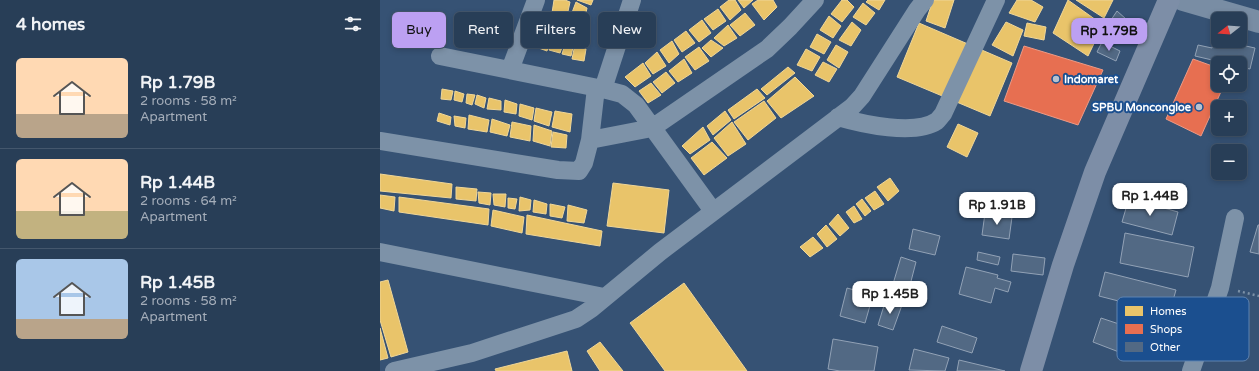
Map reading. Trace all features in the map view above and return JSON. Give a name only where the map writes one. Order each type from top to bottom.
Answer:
[{"type":"main road","points":[[1031,371],[1063,265],[1094,172],[1169,0]]},
{"type":"street","points":[[510,70],[536,0]]},
{"type":"street","points":[[380,141],[558,170],[579,171],[584,163],[590,140],[600,88],[632,0]]},
{"type":"street","points":[[394,371],[472,353],[576,319],[591,309],[660,252],[713,211],[852,108],[862,96],[916,10],[925,0]]},
{"type":"street","points":[[838,117],[859,123],[892,128],[922,127],[937,121],[943,114],[996,0]]},
{"type":"street","points":[[1183,0],[1259,22]]},
{"type":"street","points":[[590,140],[652,128],[767,49],[790,27],[813,1]]},
{"type":"street","points":[[440,56],[600,88],[622,94],[636,105],[713,211]]},
{"type":"street","points":[[1217,297],[1236,218]]},
{"type":"street","points":[[380,252],[604,297]]},
{"type":"street","points":[[1191,371],[1194,361]]},
{"type":"building: Homes","points":[[554,0],[565,0],[570,2],[568,12],[552,12]]},
{"type":"building: Homes","points":[[577,0],[593,0],[591,5]]},
{"type":"building: Homes","points":[[729,0],[735,0],[741,10],[730,20],[720,7]]},
{"type":"building: Homes","points":[[738,0],[753,0],[744,8]]},
{"type":"building: Homes","points":[[758,0],[773,0],[777,7],[764,20],[752,4]]},
{"type":"building: Homes","points":[[842,0],[847,0],[854,7],[842,22],[831,14]]},
{"type":"building: Homes","points":[[868,0],[885,0],[879,10],[866,2]]},
{"type":"building: Homes","points":[[933,0],[954,0],[945,28],[926,21]]},
{"type":"building: Homes","points":[[1017,0],[1031,0],[1043,7],[1035,22],[1009,13]]},
{"type":"building: Homes","points":[[1068,0],[1103,25],[1088,56],[1053,33]]},
{"type":"building: Homes","points":[[1076,0],[1113,0],[1104,18]]},
{"type":"building: Homes","points":[[576,2],[587,8],[586,12],[572,12]]},
{"type":"building: Homes","points":[[863,3],[875,13],[866,25],[853,17]]},
{"type":"building: Homes","points":[[718,9],[726,21],[713,30],[704,19]]},
{"type":"building: Homes","points":[[745,13],[755,25],[740,36],[730,25]]},
{"type":"building: Homes","points":[[829,16],[841,26],[833,38],[820,30]]},
{"type":"building: Homes","points":[[702,20],[711,33],[699,42],[689,30]]},
{"type":"building: Homes","points":[[852,22],[861,30],[851,46],[839,40]]},
{"type":"building: Homes","points":[[1006,22],[1023,30],[1013,56],[992,45]]},
{"type":"building: Homes","points":[[919,23],[1012,63],[990,116],[897,77]]},
{"type":"building: Homes","points":[[1027,23],[1046,27],[1044,40],[1024,36]]},
{"type":"building: Homes","points":[[728,25],[737,38],[724,46],[714,38]]},
{"type":"building: Homes","points":[[686,31],[695,43],[682,52],[674,40]]},
{"type":"building: Homes","points":[[817,34],[831,42],[824,54],[810,47]]},
{"type":"building: Homes","points":[[711,40],[723,48],[711,57],[702,48]]},
{"type":"building: Homes","points":[[672,41],[679,54],[669,63],[660,50]]},
{"type":"building: Homes","points":[[836,45],[848,52],[839,68],[827,60]]},
{"type":"building: Homes","points":[[699,47],[709,61],[695,70],[685,57]]},
{"type":"building: Homes","points":[[539,48],[548,48],[547,51]]},
{"type":"building: Homes","points":[[550,48],[562,48],[560,53],[549,50]]},
{"type":"building: Homes","points":[[564,48],[573,48],[571,56],[562,54]]},
{"type":"building: Homes","points":[[574,48],[586,49],[584,61],[572,59]]},
{"type":"building: Homes","points":[[806,49],[820,57],[812,71],[797,65]]},
{"type":"building: Homes","points":[[657,52],[666,66],[653,74],[645,63]]},
{"type":"building: Homes","points":[[684,59],[692,73],[678,82],[669,71]]},
{"type":"building: Homes","points":[[823,62],[837,69],[829,82],[815,75]]},
{"type":"building: Homes","points":[[643,63],[651,76],[635,87],[625,77]]},
{"type":"building: Homes","points":[[788,67],[795,73],[767,95],[761,89]]},
{"type":"building: Homes","points":[[666,72],[675,83],[662,93],[653,82]]},
{"type":"building: Homes","points":[[795,77],[814,96],[781,118],[767,101]]},
{"type":"building: Homes","points":[[651,83],[661,95],[648,103],[639,91]]},
{"type":"building: Homes","points":[[442,89],[453,91],[451,100],[441,99]]},
{"type":"building: Homes","points":[[757,89],[765,98],[734,119],[728,110]]},
{"type":"building: Homes","points":[[455,91],[464,94],[462,102],[454,100]]},
{"type":"building: Homes","points":[[467,94],[475,95],[472,105],[466,103]]},
{"type":"building: Homes","points":[[477,95],[486,98],[484,108],[475,104]]},
{"type":"building: Homes","points":[[489,98],[501,101],[501,110],[487,109]]},
{"type":"building: Homes","points":[[505,100],[517,104],[516,114],[504,112]]},
{"type":"building: Homes","points":[[764,101],[776,118],[748,140],[734,122]]},
{"type":"building: Homes","points":[[520,104],[534,108],[532,120],[519,116]]},
{"type":"building: Homes","points":[[536,108],[552,112],[549,126],[534,121]]},
{"type":"building: Homes","points":[[555,111],[572,114],[570,132],[552,127]]},
{"type":"building: Homes","points":[[725,111],[731,120],[713,135],[707,126]]},
{"type":"building: Homes","points":[[439,113],[451,117],[450,125],[437,121]]},
{"type":"building: Homes","points":[[469,115],[489,120],[487,132],[468,129]]},
{"type":"building: Homes","points":[[454,116],[466,118],[465,128],[455,126]]},
{"type":"building: Homes","points":[[492,119],[510,125],[507,136],[490,132]]},
{"type":"building: Homes","points":[[512,122],[531,126],[530,141],[510,137]]},
{"type":"building: Homes","points":[[732,122],[746,144],[728,156],[714,138]]},
{"type":"building: Homes","points":[[958,124],[978,133],[967,157],[947,147]]},
{"type":"building: Homes","points":[[534,125],[552,131],[550,146],[533,141]]},
{"type":"building: Homes","points":[[703,127],[710,140],[690,154],[682,146]]},
{"type":"building: Homes","points":[[553,132],[567,135],[566,148],[551,147]]},
{"type":"building: Homes","points":[[712,142],[727,158],[704,175],[691,158]]},
{"type":"building: Homes","points":[[380,174],[452,184],[451,198],[380,191]]},
{"type":"building: Homes","points":[[890,178],[899,191],[888,201],[877,187]]},
{"type":"building: Homes","points":[[613,183],[669,190],[664,233],[607,226]]},
{"type":"building: Homes","points":[[456,187],[477,189],[476,201],[456,199]]},
{"type":"building: Homes","points":[[875,191],[884,204],[874,210],[865,198]]},
{"type":"building: Homes","points":[[478,192],[491,193],[490,205],[479,203]]},
{"type":"building: Homes","points":[[493,194],[506,194],[505,207],[494,205]]},
{"type":"building: Homes","points":[[380,195],[395,197],[394,211],[380,208]]},
{"type":"building: Homes","points":[[399,197],[489,209],[488,225],[399,212]]},
{"type":"building: Homes","points":[[520,197],[531,200],[530,210],[519,211]]},
{"type":"building: Homes","points":[[508,198],[517,199],[515,209],[508,208]]},
{"type":"building: Homes","points":[[862,199],[871,211],[865,216],[856,204]]},
{"type":"building: Homes","points":[[534,200],[547,204],[546,214],[533,212]]},
{"type":"building: Homes","points":[[550,204],[565,207],[562,218],[550,216]]},
{"type":"building: Homes","points":[[568,205],[587,210],[584,223],[567,221]]},
{"type":"building: Homes","points":[[854,206],[862,219],[854,223],[846,212]]},
{"type":"building: Homes","points":[[493,210],[524,217],[522,233],[491,226]]},
{"type":"building: Homes","points":[[838,214],[849,228],[840,236],[829,224]]},
{"type":"building: Homes","points":[[527,215],[602,231],[600,246],[526,234]]},
{"type":"building: Homes","points":[[826,225],[837,239],[827,247],[817,234]]},
{"type":"building: Homes","points":[[813,237],[823,248],[810,257],[800,247]]},
{"type":"building: Homes","points":[[388,280],[408,352],[391,357],[380,320],[380,282]]},
{"type":"building: Homes","points":[[684,283],[747,371],[665,371],[630,323]]},
{"type":"building: Homes","points":[[380,328],[388,358],[380,360]]},
{"type":"building: Homes","points":[[600,342],[623,371],[600,371],[587,351]]},
{"type":"building: Homes","points":[[567,351],[572,371],[496,371],[495,369]]},
{"type":"building: Shops","points":[[1024,46],[1103,70],[1078,125],[1004,101]]},
{"type":"building: Shops","points":[[1193,59],[1211,65],[1211,92],[1221,92],[1217,100],[1211,100],[1211,114],[1201,136],[1166,119]]},
{"type":"building: Other","points":[[1117,11],[1126,19],[1120,27],[1111,20]]},
{"type":"building: Other","points":[[1102,42],[1120,51],[1116,61],[1097,52]]},
{"type":"building: Other","points":[[1198,45],[1211,48],[1247,48],[1247,46],[1255,48],[1250,69],[1247,68],[1247,56],[1211,56],[1211,60],[1195,56]]},
{"type":"building: Other","points":[[1129,198],[1178,212],[1172,235],[1122,222]]},
{"type":"building: Other","points":[[985,213],[1012,217],[1009,239],[982,235]]},
{"type":"building: Other","points":[[1259,225],[1259,254],[1250,252]]},
{"type":"building: Other","points":[[913,229],[940,236],[935,255],[909,249]]},
{"type":"building: Other","points":[[1125,233],[1194,247],[1188,277],[1120,263]]},
{"type":"building: Other","points":[[978,252],[1000,257],[998,265],[977,260]]},
{"type":"building: Other","points":[[1013,254],[1045,258],[1043,275],[1011,271]]},
{"type":"building: Other","points":[[901,257],[916,262],[909,289],[893,284]]},
{"type":"building: Other","points":[[966,267],[998,275],[997,278],[1011,282],[1008,292],[995,288],[991,303],[959,294]]},
{"type":"building: Other","points":[[1105,272],[1176,290],[1174,297],[1117,297],[1117,301],[1099,296]]},
{"type":"building: Other","points":[[847,288],[873,295],[865,323],[840,316]]},
{"type":"building: Other","points":[[886,299],[902,305],[893,330],[878,325]]},
{"type":"building: Other","points":[[1101,318],[1117,323],[1117,351],[1093,342]]},
{"type":"building: Other","points":[[942,326],[977,338],[972,353],[937,342]]},
{"type":"building: Other","points":[[833,339],[878,347],[874,371],[840,371],[828,369]]},
{"type":"building: Other","points":[[914,349],[949,358],[945,371],[909,370]]},
{"type":"building: Other","points":[[959,360],[1005,371],[957,371]]},
{"type":"place","name":"Indomaret","points":[[1056,79]]},
{"type":"place","name":"SPBU Moncongloe","points":[[1199,107]]}]
